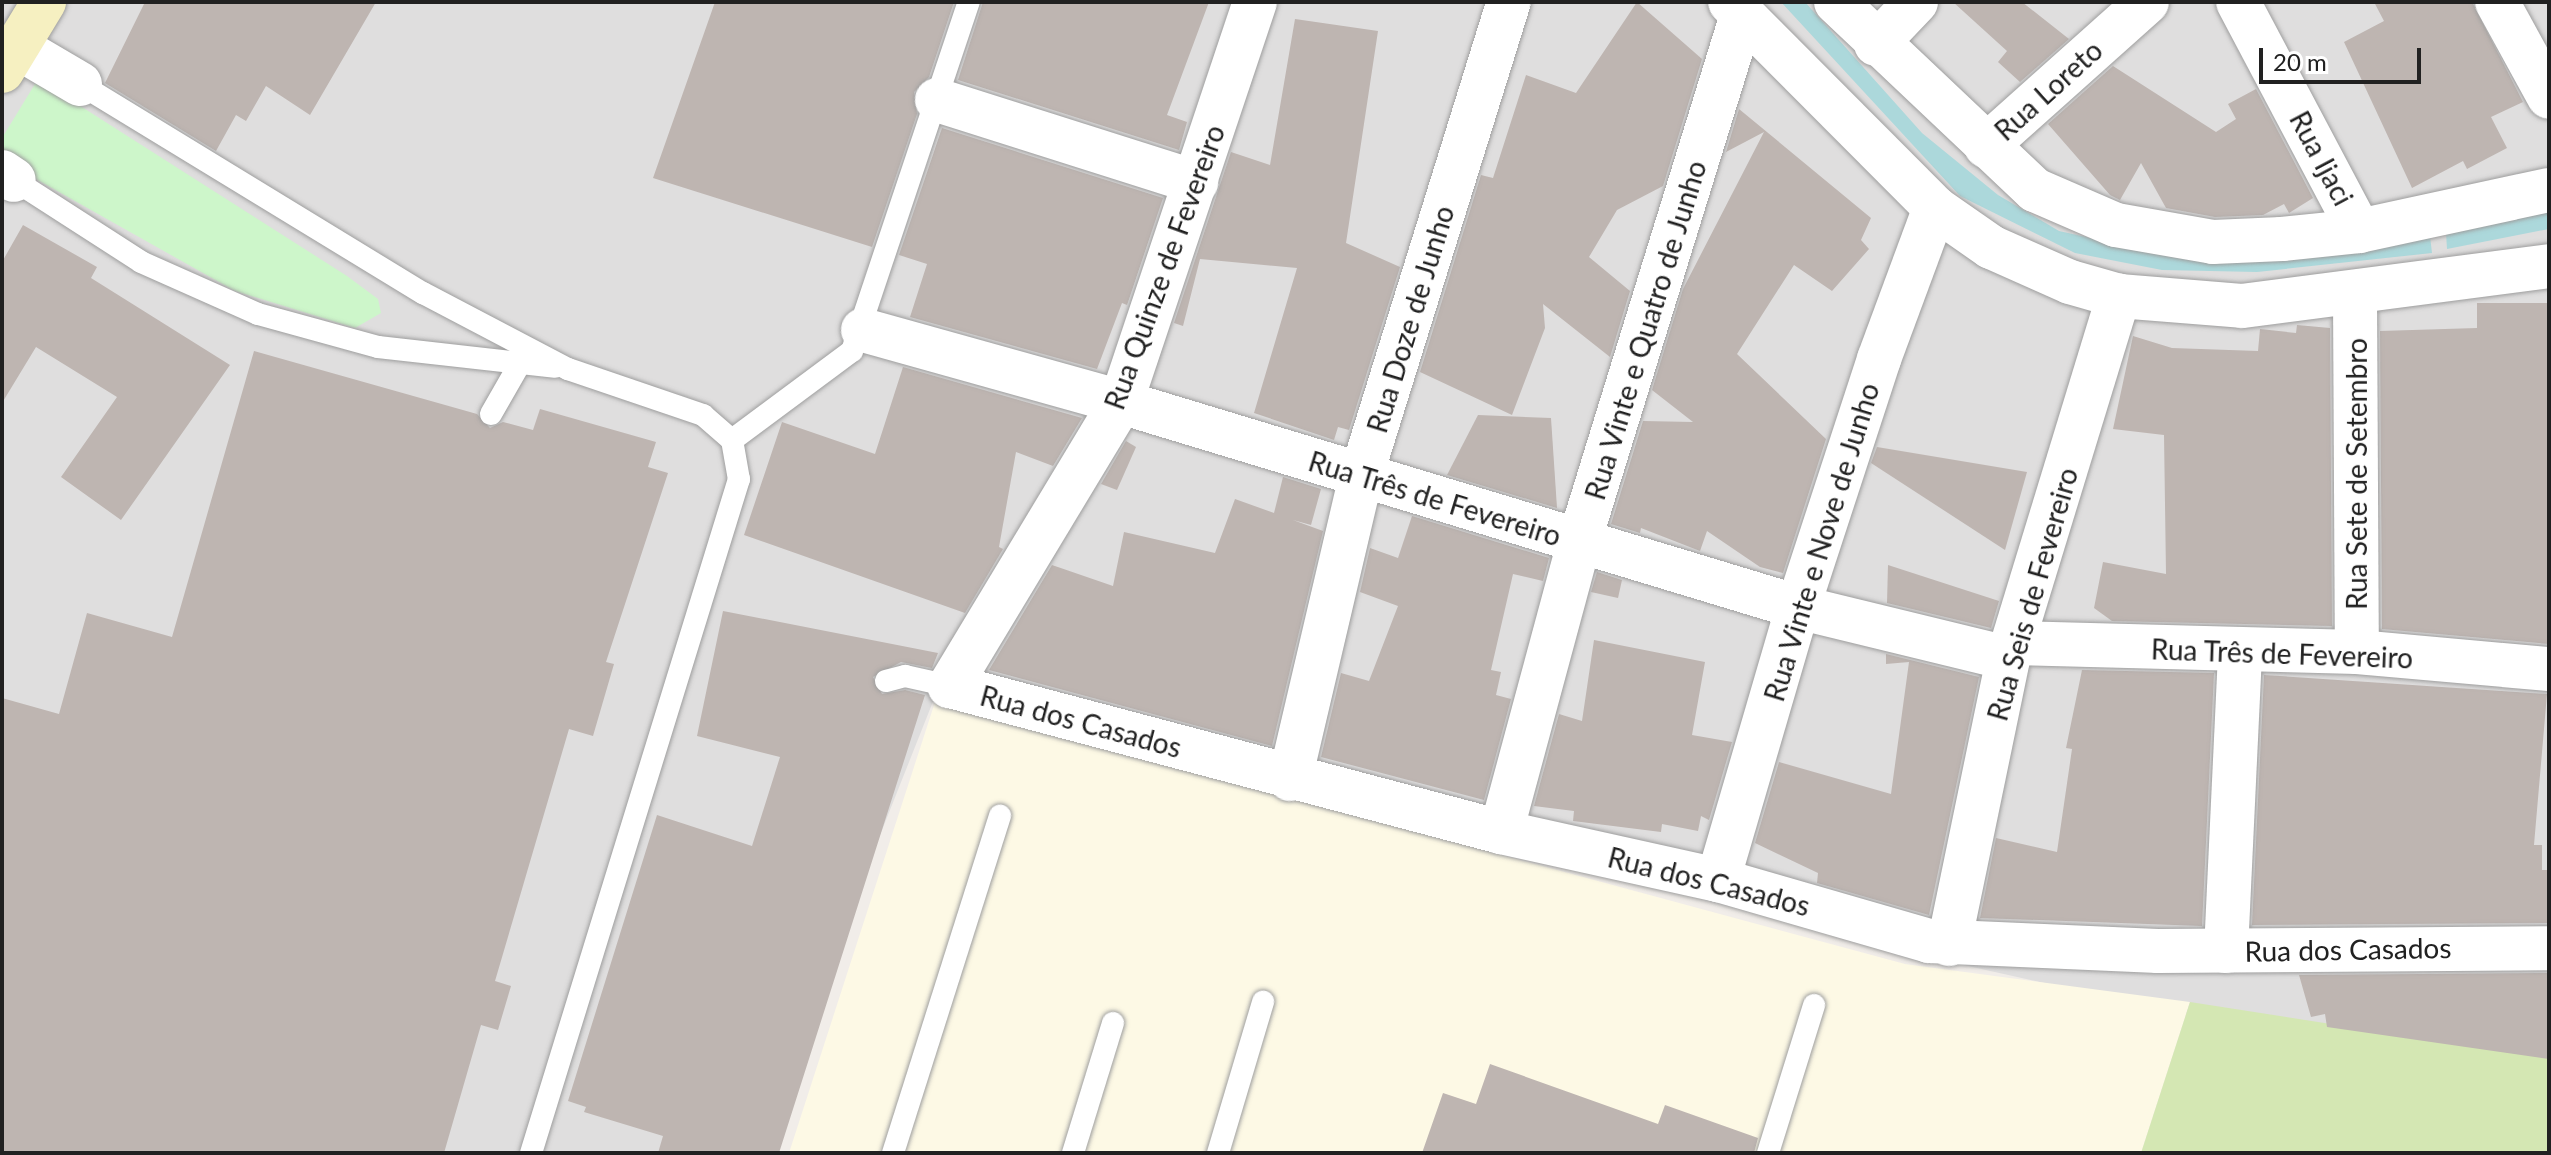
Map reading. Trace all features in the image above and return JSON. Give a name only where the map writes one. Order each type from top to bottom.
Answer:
[{"type":"main road","points":[[10,59],[44,2]]},
{"type":"street","name":"Rua Quinze de Fevereiro","points":[[950,686],[1121,402],[1255,2]]},
{"type":"street","name":"Rua Doze de Junho","points":[[1290,779],[1362,473],[1509,2]]},
{"type":"street","points":[[1836,2],[1876,44],[2035,190],[2116,225],[2213,242],[2359,231],[2549,190]]},
{"type":"street","points":[[1876,44],[1916,2]]},
{"type":"street","name":"Rua Loreto","points":[[1986,146],[2147,2]]},
{"type":"street","name":"Rua Ijaci","points":[[2238,2],[2359,231]]},
{"type":"street","points":[[2497,2],[2549,97]]},
{"type":"street","points":[[1736,8],[1935,208],[2022,265],[2119,296],[2242,306],[2355,295],[2549,266]]},
{"type":"street","name":"Rua Vinte e Quatro de Junho","points":[[1501,832],[1579,542],[1736,8]]},
{"type":"street","points":[[10,59],[80,84]]},
{"type":"street","points":[[937,100],[1196,182]]},
{"type":"street","name":"Rua Vinte e Nove de Junho","points":[[1718,880],[1798,607],[1879,359],[1935,208]]},
{"type":"street","points":[[2435,215],[2444,282]]},
{"type":"street","name":"Rua Sete de Setembro","points":[[2355,295],[2357,652]]},
{"type":"street","name":"Rua Seis de Fevereiro","points":[[1949,944],[2011,650],[2119,296]]},
{"type":"street","name":"Rua Três de Fevereiro","points":[[863,330],[1362,473],[1798,607],[2011,650],[2357,652],[2549,669]]},
{"type":"street","points":[[2226,951],[2240,652]]},
{"type":"street","name":"Rua dos Casados","points":[[950,686],[1290,779],[1501,832],[1718,880],[1910,938],[1949,944],[2226,951],[2549,948]]},
{"type":"lane","points":[[732,440],[852,351],[863,330],[969,2]]},
{"type":"lane","points":[[80,84],[525,356]]},
{"type":"lane","points":[[8,176],[141,262],[258,314],[378,347],[525,356],[703,415],[732,440],[739,479],[531,1153]]},
{"type":"lane","points":[[491,414],[525,356]]},
{"type":"lane","name":"Rua dos Casados","points":[[886,681],[905,676],[950,686]]},
{"type":"lane","points":[[893,1153],[1000,816]]},
{"type":"lane","points":[[1218,1153],[1263,1002]]},
{"type":"lane","points":[[1768,1153],[1814,1005]]},
{"type":"lane","points":[[1073,1153],[1113,1023]]},
{"type":"shaded area","points":[[2,2],[2549,2],[2549,1074],[2223,1023],[1901,951],[934,699],[754,1153],[2,1153]]},
{"type":"shaded area","points":[[935,702],[1905,964],[2190,1002],[2141,1153],[789,1153]]},
{"type":"green space","points":[[38,79],[347,276],[378,299],[381,313],[355,328],[235,291],[2,160],[2,138]]},
{"type":"green space","points":[[2190,1002],[2549,1058],[2549,1153],[2141,1153]]},
{"type":"water","points":[[1781,2],[1805,2],[1922,133],[1998,195],[2059,231],[2145,250],[2430,236],[2432,253],[2257,272],[2162,270],[2075,253],[1960,196]]},
{"type":"water","points":[[2549,211],[2549,229],[2447,249],[2446,233]]},
{"type":"building","points":[[145,2],[376,2],[310,115],[266,86],[246,121],[236,115],[216,151],[105,83]]},
{"type":"building","points":[[715,2],[954,2],[929,77],[914,92],[917,114],[872,247],[653,178]]},
{"type":"building","points":[[983,2],[1209,2],[1167,115],[1187,122],[1179,150],[958,80]]},
{"type":"building","points":[[1637,2],[1702,59],[1663,186],[1617,210],[1589,257],[1630,291],[1610,357],[1543,304],[1545,328],[1512,415],[1420,372],[1481,175],[1493,178],[1526,75],[1576,93]]},
{"type":"building","points":[[1953,2],[2022,2],[2069,39],[2020,82],[1998,62],[2007,51]]},
{"type":"building","points":[[2374,2],[2472,2],[2523,102],[2491,117],[2507,148],[2467,169],[2463,161],[2412,188],[2344,42],[2384,21]]},
{"type":"building","points":[[1295,19],[1378,31],[1346,243],[1400,267],[1349,430],[1338,427],[1334,440],[1254,413],[1297,268],[1200,259],[1183,326],[1174,323],[1231,152],[1270,165]]},
{"type":"building","points":[[2113,66],[2216,132],[2236,119],[2228,104],[2256,89],[2313,198],[2289,213],[2284,204],[2263,215],[2215,217],[2166,208],[2141,163],[2120,200],[2110,195],[2048,124]]},
{"type":"building","points":[[1739,109],[1871,218],[1861,240],[1869,249],[1832,291],[1794,265],[1737,354],[1826,439],[1783,573],[1760,567],[1707,531],[1700,551],[1641,528],[1640,533],[1611,524],[1643,421],[1693,422],[1652,390],[1683,289],[1764,132],[1726,152]]},
{"type":"building","points":[[942,128],[1163,198],[1127,305],[1122,303],[1097,369],[910,317],[927,264],[899,255]]},
{"type":"building","points":[[23,225],[97,267],[91,278],[230,365],[121,520],[61,477],[117,397],[36,347],[2,403],[2,262]]},
{"type":"building","points":[[2477,303],[2549,303],[2549,644],[2382,629],[2380,331],[2477,328]]},
{"type":"building","points":[[2297,325],[2330,328],[2332,626],[2112,621],[2094,608],[2103,562],[2166,574],[2164,435],[2113,429],[2133,336],[2172,348],[2258,351],[2260,329],[2296,333]]},
{"type":"building","points":[[254,351],[477,414],[490,428],[503,422],[533,430],[540,409],[656,442],[648,467],[668,473],[606,662],[614,664],[593,736],[569,729],[495,981],[511,986],[498,1030],[481,1025],[444,1153],[2,1153],[2,698],[59,714],[87,613],[172,637]]},
{"type":"building","points":[[903,367],[1082,418],[1053,466],[1016,452],[999,547],[1003,549],[965,613],[744,535],[782,422],[875,454]]},
{"type":"building","points":[[1478,415],[1551,418],[1557,508],[1447,475]]},
{"type":"building","points":[[1126,441],[1136,447],[1117,490],[1101,484]]},
{"type":"building","points":[[1877,447],[2027,472],[2005,550],[1871,463]]},
{"type":"building","points":[[1283,477],[1321,489],[1311,525],[1293,520],[1323,531],[1272,746],[989,670],[1052,565],[1113,586],[1124,532],[1215,553],[1235,499],[1274,513]]},
{"type":"building","points":[[1412,516],[1549,558],[1543,581],[1513,574],[1491,670],[1501,672],[1496,695],[1511,699],[1484,800],[1321,757],[1341,673],[1369,681],[1398,606],[1360,592],[1370,548],[1398,558]]},
{"type":"building","points":[[1888,565],[1999,601],[1991,628],[1887,603]]},
{"type":"building","points":[[1597,572],[1622,580],[1618,598],[1591,592]]},
{"type":"building","points":[[723,611],[938,653],[932,668],[901,662],[873,677],[882,694],[905,690],[925,695],[779,1153],[658,1153],[663,1136],[584,1112],[586,1107],[568,1101],[657,815],[752,846],[780,757],[697,736]]},
{"type":"building","points":[[1594,640],[1705,662],[1692,735],[1732,742],[1709,820],[1701,816],[1698,831],[1662,824],[1661,832],[1573,821],[1574,811],[1534,806],[1559,714],[1582,721]]},
{"type":"building","points":[[1886,654],[1979,677],[1929,915],[1817,883],[1818,873],[1755,843],[1779,762],[1891,794],[1909,662],[1886,664]]},
{"type":"building","points":[[2082,670],[2214,673],[2202,926],[1980,918],[1996,838],[2057,852],[2072,749],[2066,748]]},
{"type":"building","points":[[2264,675],[2547,694],[2534,845],[2542,845],[2542,870],[2549,870],[2549,923],[2252,925]]},
{"type":"building","points":[[2549,973],[2549,1059],[2327,1027],[2325,1014],[2311,1017],[2299,975]]},
{"type":"building","points":[[1490,1064],[1658,1124],[1665,1105],[1758,1138],[1754,1153],[1422,1153],[1443,1093],[1476,1104]]}]
